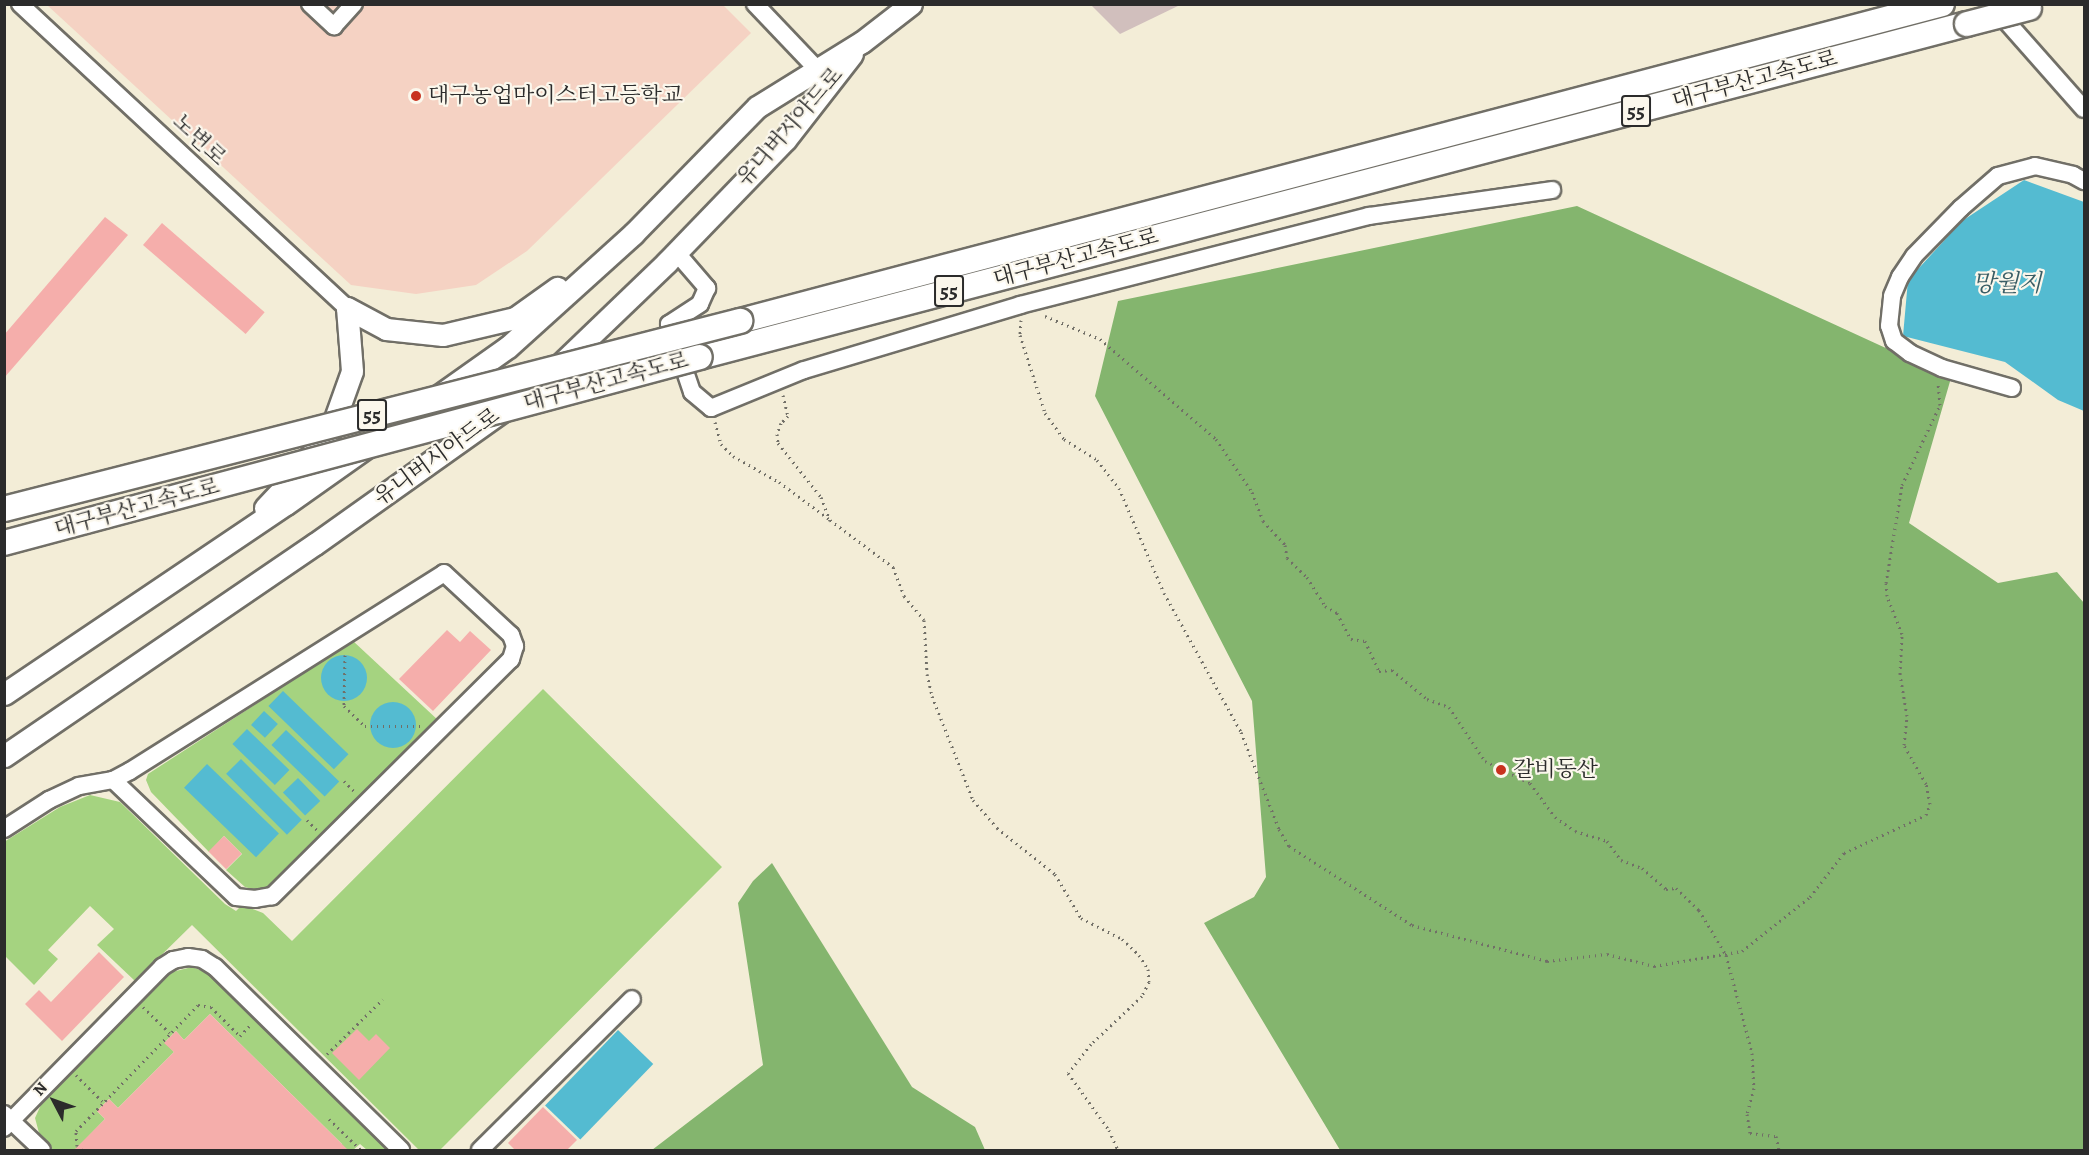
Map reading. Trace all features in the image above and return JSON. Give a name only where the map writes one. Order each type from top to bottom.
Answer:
[{"type":"highway","name":"대구부산고속도로","points":[[4,509],[740,321],[1191,200],[1942,4]]},
{"type":"highway","name":"대구부산고속도로","points":[[4,543],[700,357],[2037,6]]},
{"type":"main road","name":"유니버시아드로","points":[[4,694],[241,535],[508,347],[633,234],[757,107],[862,42],[911,4]]},
{"type":"main road","name":"유니버시아드로","points":[[4,756],[315,544],[540,384],[676,252],[785,140],[862,42]]},
{"type":"main road","points":[[347,308],[386,328],[443,335],[515,318],[633,234]]},
{"type":"main road","points":[[241,535],[297,474],[332,427],[352,371],[347,308]]},
{"type":"street","name":"노변로","points":[[20,4],[347,308]]},
{"type":"street","points":[[310,4],[334,26],[354,4]]},
{"type":"street","points":[[755,4],[817,69]]},
{"type":"street","points":[[1991,4],[2085,110]]},
{"type":"street","points":[[2012,388],[1937,366],[1910,353],[1894,341],[1889,326],[1892,296],[1914,256],[1961,208],[1998,177],[2035,166],[2073,175],[2085,181]]},
{"type":"street","points":[[676,252],[707,288],[700,304],[669,324],[692,392],[711,408],[804,370],[1369,216],[1552,190]]},
{"type":"street","points":[[4,829],[49,800],[79,786],[113,780],[444,573],[511,635],[515,646],[511,659],[272,896],[255,899],[236,897],[113,780]]},
{"type":"street","points":[[42,1150],[7,1121],[66,1065],[162,967],[173,960],[189,957],[202,959],[215,967],[401,1150]]},
{"type":"street","points":[[480,1150],[632,999]]},
{"type":"path","points":[[1779,1150],[1776,1136],[1750,1133],[1747,1114],[1754,1088],[1752,1053],[1726,955],[1699,910],[1676,888],[1666,889],[1642,868],[1621,860],[1607,842],[1575,831],[1555,817],[1530,783],[1485,761],[1449,707],[1427,699],[1392,670],[1379,671],[1365,641],[1351,639],[1337,614],[1324,606],[1307,577],[1287,558],[1285,545],[1263,521],[1252,492],[1216,439],[1100,339],[1026,308],[1021,320],[1020,335],[1044,413],[1064,439],[1097,460],[1119,488],[1164,592],[1241,732],[1279,829],[1289,846],[1412,925],[1527,957],[1558,962],[1607,954],[1654,966],[1726,955],[1742,951],[1810,897],[1844,853],[1918,820],[1929,810],[1926,784],[1904,745],[1907,716],[1900,674],[1902,634],[1887,596],[1886,583],[1902,485],[1940,405],[1937,366]]},
{"type":"path","points":[[780,381],[788,416],[781,423],[777,434],[778,443],[821,497],[830,519]]},
{"type":"path","points":[[711,408],[720,444],[733,456],[779,482],[893,567],[904,596],[924,620],[927,639],[927,674],[932,696],[955,761],[973,800],[989,822],[1055,874],[1081,918],[1122,939],[1139,955],[1148,969],[1149,982],[1142,996],[1091,1044],[1068,1072],[1109,1130],[1118,1150]]},
{"type":"path","points":[[345,654],[344,705],[365,726],[416,726]]},
{"type":"path","points":[[132,997],[170,1033]]},
{"type":"path","points":[[315,1066],[383,999]]},
{"type":"path","points":[[82,1150],[77,1146],[76,1131],[102,1101],[198,1005],[211,1006],[240,1036],[262,1013]]},
{"type":"path","points":[[66,1065],[102,1101]]},
{"type":"path","points":[[329,1119],[361,1150]]},
{"type":"shaded area","name":"대구농업마이스터고등학교","points":[[722,4],[751,33],[527,251],[476,285],[416,294],[351,285],[47,5]]},
{"type":"shaded area","points":[[1091,5],[1180,5],[1120,34]]},
{"type":"green space","points":[[1577,206],[1951,378],[1909,523],[1998,583],[2057,572],[2084,603],[2084,1150],[1340,1150],[1204,923],[1254,897],[1266,877],[1252,701],[1095,396],[1118,301]]},
{"type":"green space","points":[[353,641],[439,721],[271,887],[255,890],[245,887],[226,870],[242,854],[224,836],[209,852],[151,792],[146,780],[148,774]]},
{"type":"green space","points":[[543,689],[722,867],[440,1150],[419,1150],[192,925],[135,981],[97,945],[114,929],[90,906],[48,950],[58,959],[34,985],[5,956],[4,842],[60,807],[90,795],[120,802],[225,904],[236,911],[242,905],[263,913],[292,941]]},
{"type":"green space","points":[[772,863],[912,1087],[975,1127],[985,1150],[652,1150],[763,1065],[738,903],[753,881]]},
{"type":"green space","points":[[192,967],[211,974],[391,1150],[367,1150],[360,1144],[353,1150],[336,1150],[342,1144],[210,1014],[184,1040],[176,1031],[165,1042],[174,1052],[118,1108],[109,1099],[97,1111],[105,1119],[80,1145],[86,1150],[53,1150],[39,1133],[35,1118],[44,1098],[168,973]]},
{"type":"water","name":"망월지","points":[[2024,180],[2084,202],[2084,411],[2058,400],[2005,362],[1903,336],[1908,280],[1962,221]]},
{"type":"water","points":[[349,655],[361,661],[366,669],[366,687],[361,695],[353,700],[339,701],[331,698],[324,691],[321,673],[324,665],[331,658]]},
{"type":"water","points":[[283,691],[348,754],[334,769],[268,706]]},
{"type":"water","points":[[398,702],[410,708],[415,716],[415,734],[410,742],[402,747],[388,748],[380,745],[373,738],[370,720],[373,712],[380,705]]},
{"type":"water","points":[[264,711],[278,724],[265,738],[251,725]]},
{"type":"water","points":[[247,729],[289,770],[275,785],[232,744]]},
{"type":"water","points":[[286,730],[339,781],[325,797],[271,745]]},
{"type":"water","points":[[241,759],[302,820],[287,835],[226,774]]},
{"type":"water","points":[[207,764],[279,833],[256,857],[184,788]]},
{"type":"water","points":[[298,778],[320,801],[305,816],[283,793]]},
{"type":"water","points":[[618,1030],[653,1064],[580,1140],[545,1106]]},
{"type":"building","points":[[105,217],[128,235],[4,378],[4,335]]},
{"type":"building","points":[[162,223],[265,312],[246,334],[143,245]]},
{"type":"building","points":[[447,630],[460,642],[470,631],[491,650],[433,711],[399,679]]},
{"type":"building","points":[[224,836],[242,854],[226,869],[208,852]]},
{"type":"building","points":[[99,952],[124,977],[62,1041],[25,1004],[39,990],[51,1002]]},
{"type":"building","points":[[210,1014],[348,1150],[74,1150],[105,1119],[97,1111],[109,1099],[118,1108],[174,1052],[164,1043],[176,1031],[184,1040]]},
{"type":"building","points":[[357,1029],[369,1041],[376,1034],[390,1048],[359,1080],[332,1053]]},
{"type":"building","points":[[543,1107],[577,1140],[567,1150],[515,1150],[508,1143]]},
{"type":"place","name":"대구농업마이스터고등학교","points":[[416,96]]},
{"type":"place","name":"갈비동산","points":[[1501,770]]}]
